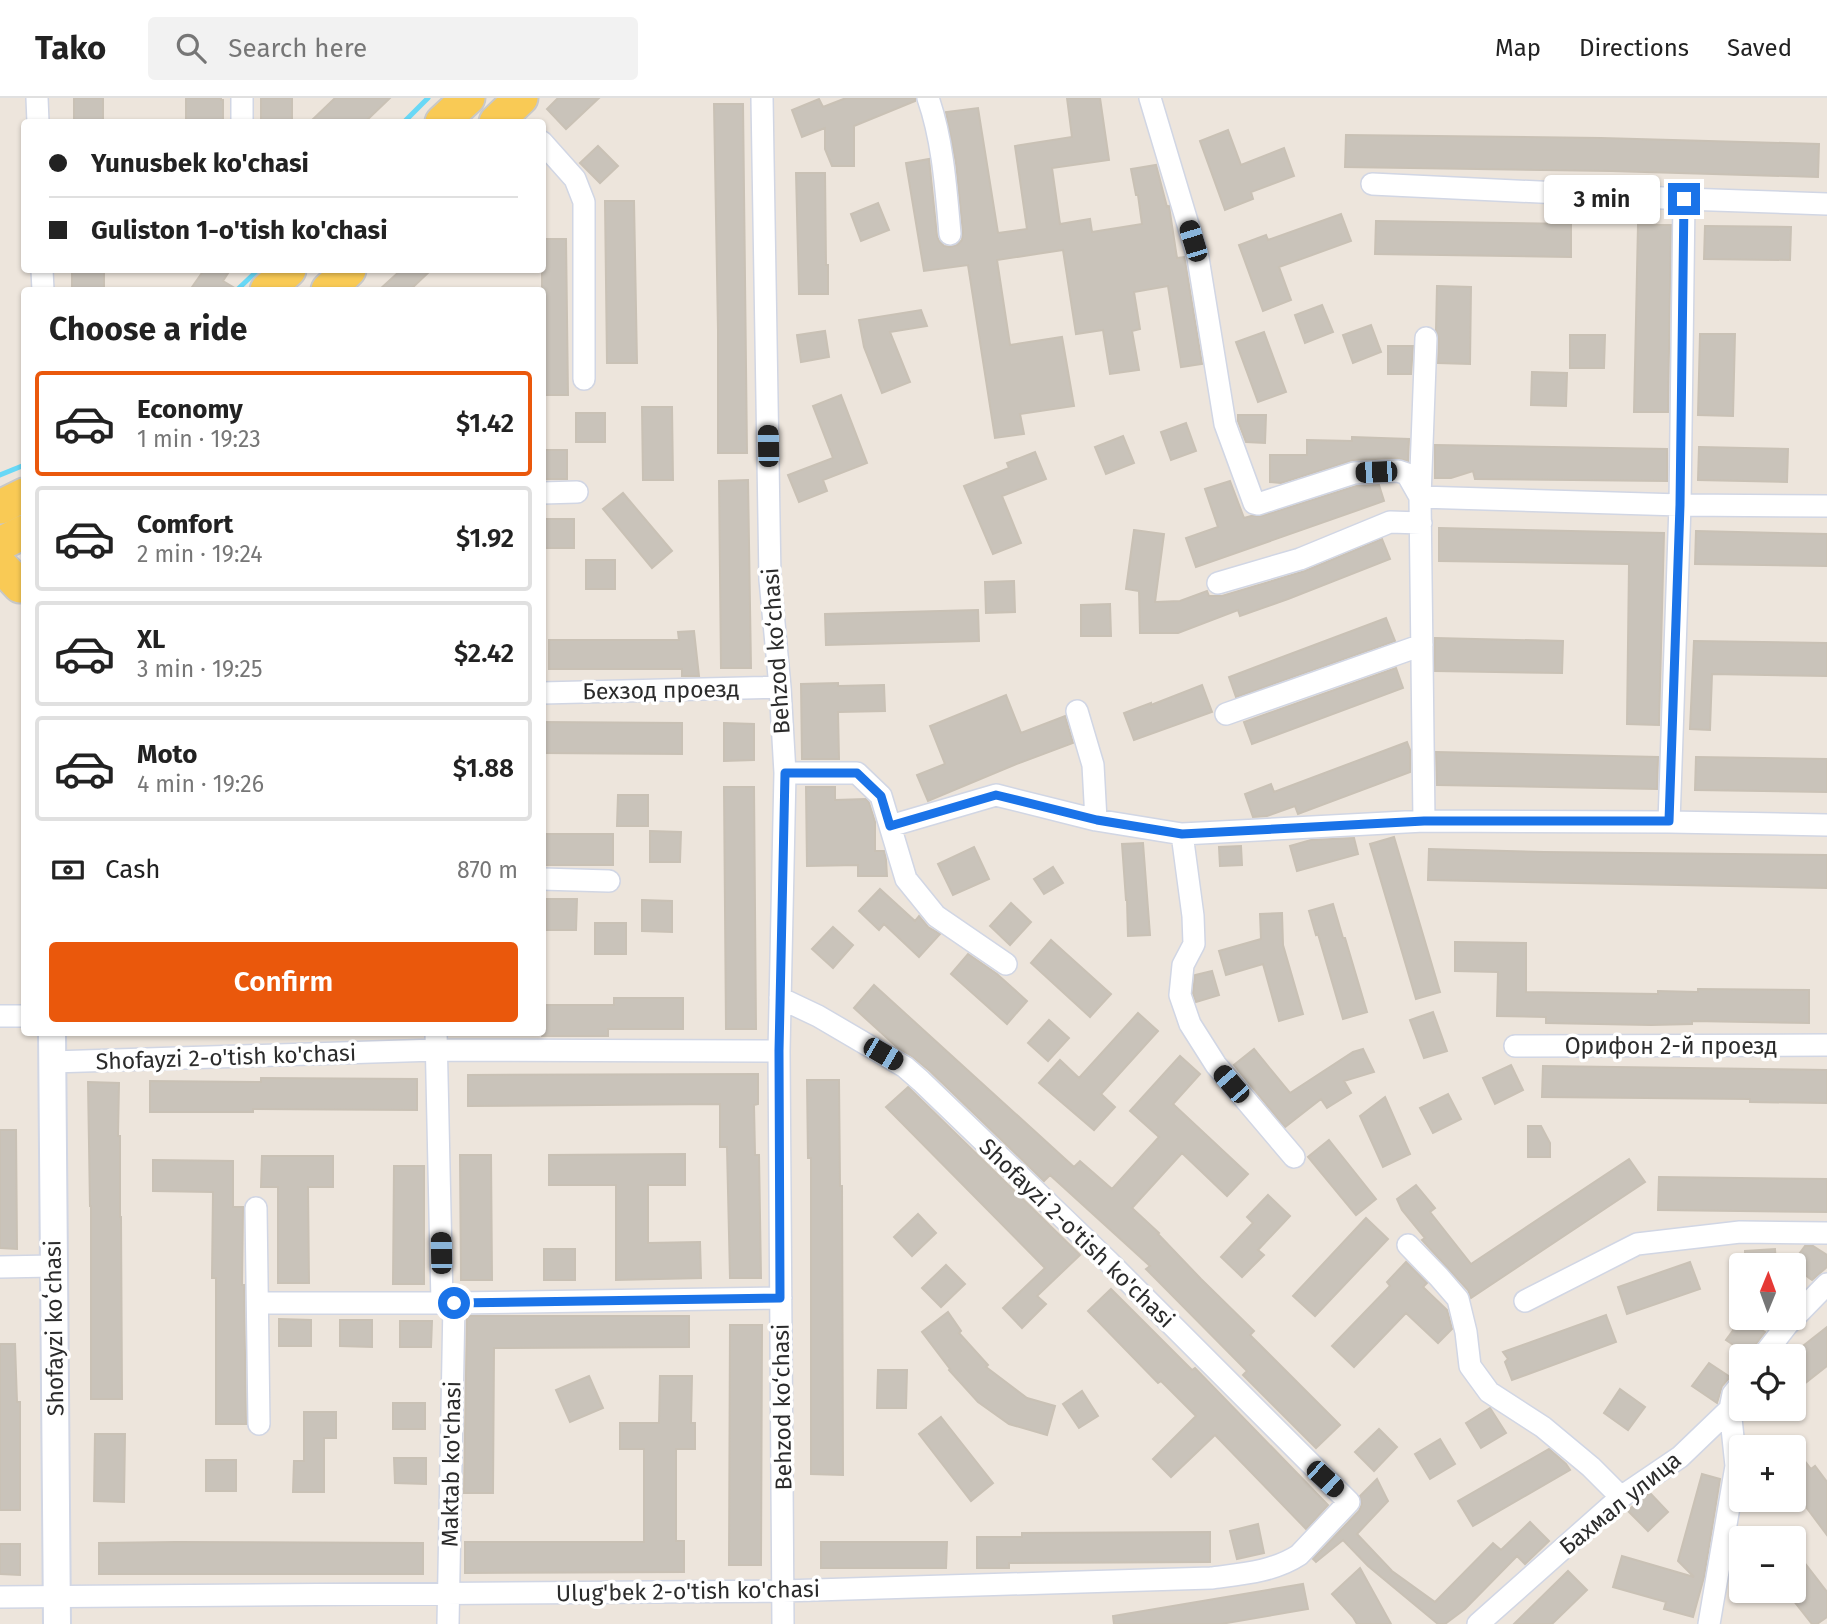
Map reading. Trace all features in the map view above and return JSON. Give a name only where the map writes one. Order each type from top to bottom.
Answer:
[{"type":"main road","points":[[445,119],[468,98]]},
{"type":"main road","points":[[270,287],[286,273]]},
{"type":"main road","points":[[331,287],[346,273]]},
{"type":"main road","points":[[0,507],[21,496]]},
{"type":"main road","points":[[0,544],[21,534]]},
{"type":"street","points":[[37,98],[38,119]]},
{"type":"street","points":[[242,98],[242,119]]},
{"type":"street","name":"Behzod ko‘chasi","points":[[762,98],[770,580],[785,773],[779,1051],[783,1624]]},
{"type":"street","points":[[928,98],[942,160],[950,234]]},
{"type":"street","points":[[1150,98],[1198,258],[1225,424],[1254,503],[1258,504],[1354,472],[1403,472],[1407,474],[1420,497]]},
{"type":"street","points":[[546,146],[575,179],[584,202],[584,379]]},
{"type":"street","points":[[1372,184],[1827,204]]},
{"type":"street","points":[[1669,821],[1680,505],[1684,199]]},
{"type":"street","points":[[1424,821],[1420,497],[1426,338]]},
{"type":"street","points":[[546,493],[577,492]]},
{"type":"street","points":[[1420,497],[1680,505],[1827,506]]},
{"type":"street","points":[[1218,583],[1300,559],[1390,522],[1421,523]]},
{"type":"street","points":[[1226,714],[1422,645]]},
{"type":"street","name":"Бехзод проезд","points":[[546,693],[780,687]]},
{"type":"street","points":[[1077,711],[1093,765],[1097,820]]},
{"type":"street","points":[[785,773],[857,773],[881,796],[906,879],[936,916],[1006,964]]},
{"type":"street","points":[[890,826],[996,795],[1097,820],[1182,834],[1424,821],[1669,821],[1827,825]]},
{"type":"street","points":[[1182,834],[1194,944],[1183,965],[1180,995],[1190,1024],[1216,1066],[1294,1157]]},
{"type":"street","points":[[546,879],[609,881]]},
{"type":"street","name":"Shofayzi 2-o'tish ko'chasi","points":[[780,998],[818,1016],[905,1066],[1108,1261],[1349,1502]]},
{"type":"street","points":[[0,1016],[21,1016]]},
{"type":"street","name":"Shofayzi koʻchasi","points":[[52,1036],[57,1624]]},
{"type":"street","name":"Shofayzi 2-o'tish ko'chasi","points":[[52,1062],[436,1041],[779,1051]]},
{"type":"street","name":"Maktab ko'chasi","points":[[436,1041],[448,1303],[448,1624]]},
{"type":"street","name":"Орифон 2-й проезд","points":[[1516,1046],[1827,1045]]},
{"type":"street","points":[[256,1208],[259,1424]]},
{"type":"street","points":[[1525,1301],[1637,1244],[1740,1232],[1827,1233]]},
{"type":"street","points":[[1408,1245],[1458,1300],[1466,1332],[1470,1366],[1489,1392],[1543,1427],[1591,1467],[1621,1497]]},
{"type":"street","points":[[0,1267],[53,1266]]},
{"type":"street","points":[[1772,1344],[1827,1284]]},
{"type":"street","points":[[259,1303],[780,1298]]},
{"type":"street","name":"Бахмал улица","points":[[1478,1624],[1621,1497],[1680,1457],[1729,1410]]},
{"type":"street","name":"Бахмал улица","points":[[1709,1624],[1736,1466],[1731,1421]]},
{"type":"street","name":"Ulug'bek 2-o'tish ko'chasi","points":[[0,1597],[783,1591],[1211,1578],[1265,1570],[1289,1561],[1299,1555],[1349,1502]]},
{"type":"building","points":[[74,98],[103,98],[103,119],[74,119]]},
{"type":"building","points":[[186,98],[223,100],[223,119],[186,119]]},
{"type":"building","points":[[261,98],[292,98],[292,119],[261,119]]},
{"type":"building","points":[[335,98],[390,98],[368,119],[313,119]]},
{"type":"building","points":[[558,98],[599,98],[566,129],[547,109]]},
{"type":"building","points":[[846,98],[915,98],[915,101],[854,126],[854,166],[832,166],[825,149],[825,128],[802,137],[792,110],[819,99],[823,107]]},
{"type":"building","points":[[1067,98],[1100,98],[1109,160],[1052,168],[1060,224],[1090,219],[1092,232],[1142,224],[1131,169],[1156,165],[1167,207],[1169,206],[1177,258],[1184,257],[1185,261],[1202,364],[1181,367],[1168,286],[1134,292],[1140,329],[1132,331],[1139,370],[1110,374],[1103,330],[1076,334],[1063,250],[997,260],[1010,345],[1062,337],[1074,406],[1020,414],[1024,434],[995,438],[968,265],[924,271],[906,163],[929,159],[937,236],[944,246],[957,245],[962,240],[963,233],[956,163],[946,112],[978,108],[998,233],[1027,229],[1015,146],[1072,137]]},
{"type":"building","points":[[714,104],[743,104],[747,453],[718,453]]},
{"type":"building","points":[[1228,130],[1241,165],[1284,148],[1294,176],[1251,192],[1253,199],[1225,210],[1200,141]]},
{"type":"building","points":[[1346,135],[1819,144],[1818,177],[1345,167]]},
{"type":"building","points":[[598,146],[618,166],[600,183],[580,163]]},
{"type":"building","points":[[796,173],[825,173],[828,294],[799,294]]},
{"type":"building","points":[[605,201],[634,201],[637,363],[607,363]]},
{"type":"building","points":[[878,203],[889,230],[861,241],[851,214]]},
{"type":"building","points":[[1341,214],[1351,241],[1279,267],[1291,300],[1263,311],[1239,245],[1266,235],[1268,240]]},
{"type":"building","points":[[1376,221],[1571,224],[1571,257],[1375,254]]},
{"type":"building","points":[[1638,225],[1671,225],[1668,412],[1634,412]]},
{"type":"building","points":[[1705,226],[1791,227],[1790,260],[1704,259]]},
{"type":"building","points":[[546,239],[566,239],[568,395],[546,395],[546,287],[542,287],[542,273],[546,273]]},
{"type":"building","points":[[72,273],[104,273],[104,287],[72,287]]},
{"type":"building","points":[[202,273],[228,273],[223,281],[233,287],[192,287]]},
{"type":"building","points":[[398,273],[428,273],[413,287],[382,287]]},
{"type":"building","points":[[1437,286],[1471,287],[1470,364],[1438,363]]},
{"type":"building","points":[[1322,305],[1333,332],[1305,343],[1295,315]]},
{"type":"building","points":[[921,310],[927,326],[890,332],[910,382],[882,393],[864,347],[859,320]]},
{"type":"building","points":[[1371,325],[1381,352],[1353,363],[1343,335]]},
{"type":"building","points":[[825,331],[829,357],[801,362],[797,335]]},
{"type":"building","points":[[1264,332],[1286,392],[1258,402],[1236,342]]},
{"type":"building","points":[[1700,334],[1735,334],[1733,416],[1698,415]]},
{"type":"building","points":[[1570,335],[1605,335],[1604,368],[1570,368]]},
{"type":"building","points":[[1388,346],[1413,346],[1411,374],[1388,374]]},
{"type":"building","points":[[1532,372],[1567,373],[1566,406],[1531,405]]},
{"type":"building","points":[[841,395],[867,463],[823,480],[827,491],[799,502],[788,475],[833,458],[813,406]]},
{"type":"building","points":[[642,407],[672,407],[673,480],[643,480]]},
{"type":"building","points":[[576,413],[605,413],[605,442],[576,442]]},
{"type":"building","points":[[1238,415],[1266,415],[1265,443],[1246,442]]},
{"type":"building","points":[[1186,423],[1196,451],[1171,460],[1161,432]]},
{"type":"building","points":[[1123,436],[1134,463],[1106,474],[1095,447]]},
{"type":"building","points":[[1352,437],[1409,439],[1408,461],[1397,458],[1353,460],[1281,483],[1270,482],[1270,455],[1307,455],[1307,440],[1352,441]]},
{"type":"building","points":[[1435,445],[1667,449],[1667,481],[1475,479],[1473,471],[1451,478],[1435,478]]},
{"type":"building","points":[[1699,447],[1788,449],[1787,482],[1698,480]]},
{"type":"building","points":[[546,450],[567,450],[567,479],[546,479]]},
{"type":"building","points":[[1035,452],[1046,479],[1002,496],[1021,543],[993,554],[964,486],[1009,468],[1007,463]]},
{"type":"building","points":[[748,480],[751,668],[721,668],[719,481]]},
{"type":"building","points":[[1230,481],[1244,518],[1262,516],[1356,486],[1379,485],[1384,501],[1196,567],[1186,538],[1218,527],[1205,489]]},
{"type":"building","points":[[623,493],[672,551],[652,568],[603,509]]},
{"type":"building","points":[[546,519],[574,519],[574,548],[546,548]]},
{"type":"building","points":[[1439,528],[1664,533],[1659,725],[1627,724],[1629,564],[1439,561]]},
{"type":"building","points":[[1134,530],[1164,534],[1155,602],[1180,601],[1207,591],[1209,596],[1222,596],[1305,571],[1382,539],[1390,559],[1240,616],[1238,610],[1178,633],[1140,633],[1139,591],[1126,589]]},
{"type":"building","points":[[1696,531],[1827,534],[1827,566],[1695,564]]},
{"type":"building","points":[[586,560],[615,560],[615,589],[586,589]]},
{"type":"building","points":[[1014,581],[1015,612],[986,613],[985,582]]},
{"type":"building","points":[[1110,604],[1111,636],[1081,636],[1081,605]]},
{"type":"building","points":[[978,610],[979,641],[826,645],[825,614]]},
{"type":"building","points":[[1386,618],[1395,641],[1236,697],[1229,677]]},
{"type":"building","points":[[694,631],[699,676],[682,676],[682,669],[549,669],[549,640],[679,640],[678,632]]},
{"type":"building","points":[[1435,638],[1563,641],[1562,673],[1435,671]]},
{"type":"building","points":[[1694,641],[1827,643],[1827,676],[1712,674],[1710,730],[1690,729]]},
{"type":"building","points":[[1396,668],[1403,688],[1252,744],[1244,722]]},
{"type":"building","points":[[838,683],[838,686],[884,685],[885,711],[838,712],[839,759],[802,759],[801,684]]},
{"type":"building","points":[[1202,685],[1212,712],[1134,740],[1124,713]]},
{"type":"building","points":[[1006,695],[1021,733],[1065,716],[1073,743],[928,801],[917,775],[945,764],[930,726]]},
{"type":"building","points":[[546,722],[682,723],[682,754],[546,753]]},
{"type":"building","points":[[724,723],[754,724],[754,760],[724,761]]},
{"type":"building","points":[[1407,742],[1410,750],[1410,772],[1298,814],[1295,806],[1267,816],[1253,817],[1245,794],[1271,784],[1274,792]]},
{"type":"building","points":[[1436,752],[1658,757],[1657,789],[1437,785]]},
{"type":"building","points":[[1696,757],[1827,759],[1827,792],[1695,790]]},
{"type":"building","points":[[724,787],[754,787],[756,1029],[726,1029]]},
{"type":"building","points":[[806,787],[835,787],[835,800],[866,799],[875,822],[875,851],[884,851],[887,876],[858,876],[858,865],[807,866]]},
{"type":"building","points":[[618,795],[648,795],[648,826],[617,826]]},
{"type":"building","points":[[650,831],[681,832],[680,862],[650,862]]},
{"type":"building","points":[[546,834],[613,834],[613,865],[546,865]]},
{"type":"building","points":[[1394,837],[1440,992],[1416,999],[1370,844]]},
{"type":"building","points":[[1354,838],[1358,854],[1297,871],[1290,846],[1311,840]]},
{"type":"building","points":[[1143,843],[1150,935],[1128,936],[1122,844]]},
{"type":"building","points":[[1241,846],[1242,865],[1220,866],[1219,847]]},
{"type":"building","points":[[974,847],[989,879],[953,895],[938,864]]},
{"type":"building","points":[[1429,849],[1827,855],[1827,888],[1428,880]]},
{"type":"building","points":[[1053,867],[1063,883],[1044,894],[1034,879]]},
{"type":"building","points":[[880,889],[915,921],[919,916],[928,927],[940,934],[919,957],[884,924],[879,930],[859,911]]},
{"type":"building","points":[[546,899],[577,899],[576,930],[546,930]]},
{"type":"building","points":[[642,900],[672,901],[672,932],[642,931]]},
{"type":"building","points":[[1011,903],[1031,922],[1010,945],[990,926]]},
{"type":"building","points":[[1333,904],[1367,1012],[1343,1019],[1309,911]]},
{"type":"building","points":[[1282,913],[1283,945],[1303,1014],[1279,1021],[1263,964],[1226,975],[1219,951],[1261,939],[1260,914]]},
{"type":"building","points":[[595,923],[626,923],[626,954],[595,954]]},
{"type":"building","points":[[833,927],[853,945],[833,968],[812,949]]},
{"type":"building","points":[[1051,940],[1111,994],[1090,1017],[1031,963]]},
{"type":"building","points":[[1455,942],[1526,943],[1526,992],[1658,994],[1658,991],[1698,992],[1698,989],[1809,990],[1809,1023],[1546,1023],[1546,1017],[1497,1016],[1498,972],[1455,971]]},
{"type":"building","points":[[968,954],[997,974],[1027,1001],[1007,1024],[951,974]]},
{"type":"building","points":[[1212,971],[1219,995],[1196,1002],[1193,993],[1195,975]]},
{"type":"building","points":[[874,985],[1074,1167],[1080,1161],[1112,1189],[1159,1137],[1130,1111],[1180,1056],[1200,1074],[1173,1104],[1248,1174],[1227,1196],[1182,1153],[1132,1208],[1254,1331],[1250,1335],[1340,1425],[1316,1448],[1243,1375],[1247,1371],[1146,1269],[1150,1266],[1050,1175],[1044,1181],[930,1071],[898,1048],[854,1008]]},
{"type":"building","points":[[614,998],[683,998],[683,1029],[608,1029],[608,1036],[546,1036],[546,1005],[614,1005]]},
{"type":"building","points":[[1433,1012],[1447,1051],[1424,1058],[1410,1020]]},
{"type":"building","points":[[1138,1013],[1158,1031],[1101,1094],[1115,1107],[1094,1130],[1039,1083],[1060,1060],[1079,1078]]},
{"type":"building","points":[[1049,1020],[1069,1038],[1048,1061],[1028,1043]]},
{"type":"building","points":[[1254,1049],[1290,1093],[1353,1052],[1363,1049],[1374,1072],[1344,1081],[1351,1093],[1327,1108],[1321,1099],[1285,1127],[1234,1065]]},
{"type":"building","points":[[1511,1065],[1523,1090],[1495,1104],[1483,1078]]},
{"type":"building","points":[[1543,1066],[1827,1070],[1827,1103],[1750,1102],[1750,1099],[1542,1097]]},
{"type":"building","points":[[758,1074],[758,1104],[754,1105],[755,1155],[759,1155],[761,1278],[730,1278],[727,1147],[720,1147],[720,1104],[468,1106],[468,1075]]},
{"type":"building","points":[[261,1078],[417,1079],[417,1110],[253,1109],[253,1112],[150,1112],[150,1081],[261,1082]]},
{"type":"building","points":[[807,1080],[839,1080],[843,1475],[811,1474],[811,1158],[808,1158]]},
{"type":"building","points":[[88,1082],[119,1083],[122,1399],[91,1399]]},
{"type":"building","points":[[908,1087],[1080,1255],[1037,1296],[1046,1304],[1022,1328],[1003,1308],[1045,1268],[886,1107]]},
{"type":"building","points":[[1448,1094],[1461,1119],[1433,1133],[1420,1108]]},
{"type":"building","points":[[1385,1097],[1410,1154],[1383,1167],[1360,1116]]},
{"type":"building","points":[[1528,1126],[1541,1126],[1550,1143],[1550,1157],[1528,1157]]},
{"type":"building","points":[[0,1130],[16,1130],[17,1249],[0,1248]]},
{"type":"building","points":[[1329,1140],[1376,1199],[1356,1215],[1308,1157]]},
{"type":"building","points":[[685,1154],[685,1185],[648,1185],[648,1243],[700,1242],[701,1278],[616,1280],[616,1185],[549,1185],[549,1155]]},
{"type":"building","points":[[460,1155],[491,1155],[492,1280],[461,1280]]},
{"type":"building","points":[[262,1156],[333,1156],[333,1187],[308,1187],[309,1283],[278,1283],[278,1187],[261,1187]]},
{"type":"building","points":[[1629,1159],[1645,1182],[1471,1298],[1468,1290],[1422,1240],[1425,1238],[1402,1210],[1397,1199],[1416,1185],[1435,1208],[1430,1212],[1471,1264]]},
{"type":"building","points":[[153,1160],[233,1161],[233,1207],[243,1207],[246,1424],[216,1424],[216,1278],[212,1278],[213,1192],[153,1191]]},
{"type":"building","points":[[394,1166],[424,1166],[424,1284],[393,1284]]},
{"type":"building","points":[[1659,1177],[1827,1179],[1827,1212],[1658,1210]]},
{"type":"building","points":[[1268,1195],[1290,1216],[1258,1250],[1264,1255],[1242,1277],[1221,1257],[1253,1223],[1247,1217]]},
{"type":"building","points":[[918,1214],[936,1233],[912,1256],[894,1237]]},
{"type":"building","points":[[1366,1218],[1388,1239],[1315,1316],[1293,1296]]},
{"type":"building","points":[[1805,1246],[1813,1246],[1827,1255],[1827,1267],[1812,1280],[1806,1276],[1806,1253],[1800,1253]]},
{"type":"building","points":[[544,1249],[575,1249],[575,1280],[544,1280]]},
{"type":"building","points":[[1775,1249],[1775,1253],[1745,1253]]},
{"type":"building","points":[[1406,1262],[1427,1283],[1423,1287],[1447,1310],[1452,1329],[1438,1343],[1406,1313],[1354,1367],[1332,1346],[1390,1286],[1387,1282]]},
{"type":"building","points":[[1690,1262],[1700,1289],[1627,1314],[1618,1287]]},
{"type":"building","points":[[946,1265],[965,1284],[941,1307],[922,1288]]},
{"type":"building","points":[[1111,1289],[1192,1370],[1195,1368],[1328,1505],[1306,1529],[1215,1435],[1171,1477],[1153,1459],[1196,1416],[1161,1381],[1158,1383],[1088,1311]]},
{"type":"building","points":[[948,1312],[961,1331],[959,1333],[988,1365],[986,1367],[1027,1398],[1055,1406],[1047,1435],[1009,1424],[978,1402],[949,1370],[922,1332]]},
{"type":"building","points":[[1606,1315],[1616,1342],[1512,1380],[1505,1362],[1508,1359],[1503,1352]]},
{"type":"building","points":[[467,1316],[689,1316],[689,1347],[494,1348],[493,1493],[464,1493]]},
{"type":"building","points":[[279,1319],[311,1320],[311,1346],[279,1346]]},
{"type":"building","points":[[340,1320],[372,1320],[372,1347],[340,1346]]},
{"type":"building","points":[[400,1321],[432,1321],[431,1347],[400,1347]]},
{"type":"building","points":[[730,1325],[762,1325],[761,1565],[729,1565]]},
{"type":"building","points":[[1827,1327],[1827,1366],[1806,1383],[1806,1344]]},
{"type":"building","points":[[1733,1330],[1765,1332],[1756,1344],[1732,1344],[1726,1340]]},
{"type":"building","points":[[0,1344],[15,1344],[17,1402],[20,1402],[20,1510],[0,1510]]},
{"type":"building","points":[[1709,1363],[1729,1376],[1722,1386],[1717,1403],[1692,1386]]},
{"type":"building","points":[[878,1370],[907,1370],[906,1408],[877,1408]]},
{"type":"building","points":[[589,1376],[603,1408],[570,1422],[556,1390]]},
{"type":"building","points":[[660,1376],[692,1376],[691,1423],[695,1423],[695,1449],[676,1449],[676,1541],[684,1541],[684,1572],[465,1573],[465,1542],[644,1542],[644,1449],[620,1449],[620,1423],[659,1423]]},
{"type":"building","points":[[1620,1389],[1645,1407],[1628,1430],[1604,1413]]},
{"type":"building","points":[[1082,1391],[1098,1416],[1079,1428],[1063,1404]]},
{"type":"building","points":[[393,1403],[425,1403],[425,1429],[393,1429]]},
{"type":"building","points":[[1490,1408],[1506,1433],[1481,1448],[1466,1423]]},
{"type":"building","points":[[304,1412],[336,1412],[336,1438],[324,1438],[324,1492],[293,1492],[294,1461],[304,1461]]},
{"type":"building","points":[[941,1417],[993,1483],[971,1501],[919,1434]]},
{"type":"building","points":[[1379,1429],[1397,1447],[1374,1471],[1355,1452]]},
{"type":"building","points":[[95,1434],[125,1434],[124,1502],[94,1501]]},
{"type":"building","points":[[1440,1439],[1455,1464],[1430,1479],[1415,1454]]},
{"type":"building","points":[[1549,1449],[1570,1470],[1473,1526],[1458,1501]]},
{"type":"building","points":[[394,1458],[426,1458],[426,1484],[395,1483]]},
{"type":"building","points":[[206,1460],[236,1460],[236,1491],[206,1491]]},
{"type":"building","points":[[1806,1463],[1811,1469],[1815,1466],[1827,1482],[1827,1535],[1806,1507]]},
{"type":"building","points":[[1702,1474],[1720,1479],[1704,1577],[1693,1617],[1664,1609],[1666,1602],[1613,1587],[1622,1556],[1694,1577],[1678,1561]]},
{"type":"building","points":[[1377,1479],[1388,1501],[1357,1534],[1392,1571],[1435,1602],[1493,1543],[1501,1550],[1530,1522],[1549,1541],[1525,1564],[1517,1556],[1465,1609],[1445,1624],[1438,1624],[1368,1566],[1343,1540],[1316,1562],[1313,1559],[1359,1511],[1362,1504],[1360,1496]]},
{"type":"building","points":[[1650,1493],[1668,1512],[1648,1531],[1628,1511]]},
{"type":"building","points":[[1258,1524],[1264,1553],[1237,1559],[1230,1531]]},
{"type":"building","points":[[1210,1532],[1210,1562],[1009,1563],[1009,1568],[977,1568],[977,1537],[1022,1537],[1022,1533]]},
{"type":"building","points":[[821,1542],[947,1542],[946,1568],[821,1568]]},
{"type":"building","points":[[99,1543],[423,1543],[423,1574],[99,1574]]},
{"type":"building","points":[[0,1544],[20,1544],[20,1575],[0,1574]]},
{"type":"building","points":[[1806,1565],[1827,1592],[1827,1617],[1817,1624],[1812,1624],[1795,1603],[1806,1603]]},
{"type":"building","points":[[1360,1568],[1391,1624],[1357,1624],[1332,1594]]},
{"type":"building","points":[[1568,1571],[1587,1590],[1552,1624],[1514,1624]]},
{"type":"building","points":[[1303,1584],[1308,1609],[1221,1624],[1114,1624],[1113,1616]]},
{"type":"waterway","points":[[407,119],[428,98]]},
{"type":"waterway","points":[[240,287],[255,273]]},
{"type":"waterway","points":[[0,475],[21,466]]},
{"type":"route","points":[[454,1303],[780,1298],[779,1051],[785,773],[857,773],[881,796],[890,826],[996,795],[1097,820],[1182,834],[1424,821],[1669,821],[1680,505],[1684,199]]}]
